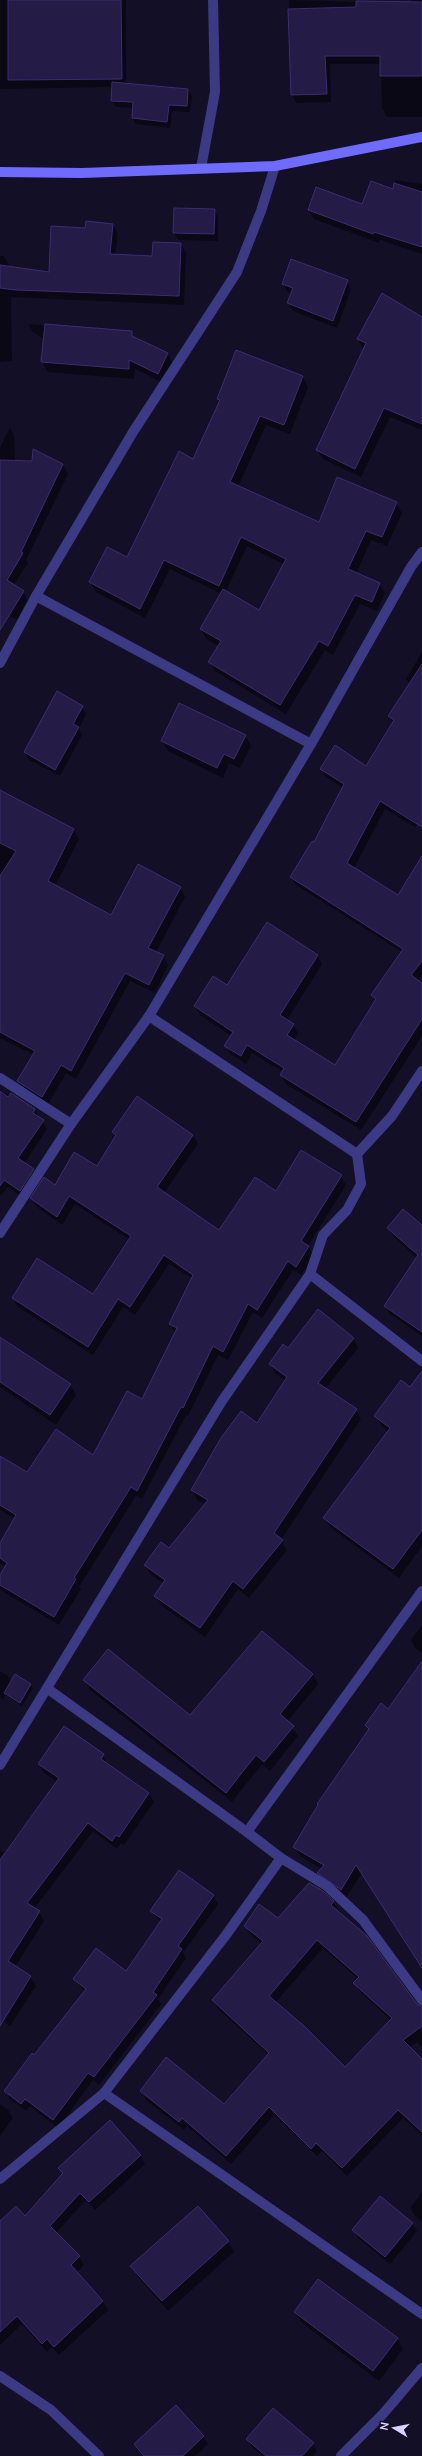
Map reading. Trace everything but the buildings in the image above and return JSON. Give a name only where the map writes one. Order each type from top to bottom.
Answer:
[{"type":"main road","points":[[0,172],[82,173],[275,166],[422,137]]},
{"type":"street","points":[[201,168],[215,92],[214,0]]},
{"type":"street","points":[[0,663],[36,596],[132,432],[237,272],[261,211],[275,166]]},
{"type":"street","points":[[0,1233],[71,1124],[149,1016],[311,744],[411,567],[422,552]]},
{"type":"street","points":[[36,596],[311,744]]},
{"type":"street","points":[[0,1765],[48,1690],[222,1401],[310,1274],[323,1235],[347,1210],[361,1184],[357,1154],[149,1016]]},
{"type":"street","points":[[357,1154],[392,1116],[422,1071]]},
{"type":"street","points":[[0,1078],[71,1124]]},
{"type":"street","points":[[310,1274],[422,1361]]},
{"type":"street","points":[[247,1832],[422,1591]]},
{"type":"street","points":[[48,1690],[247,1832],[281,1858],[327,1886],[363,1920],[422,2000]]},
{"type":"street","points":[[0,2178],[104,2093],[222,1941],[281,1858]]},
{"type":"street","points":[[104,2093],[422,2314]]},
{"type":"street","points":[[341,2456],[383,2414],[422,2368]]},
{"type":"street","points":[[0,2376],[51,2410],[99,2456]]}]
